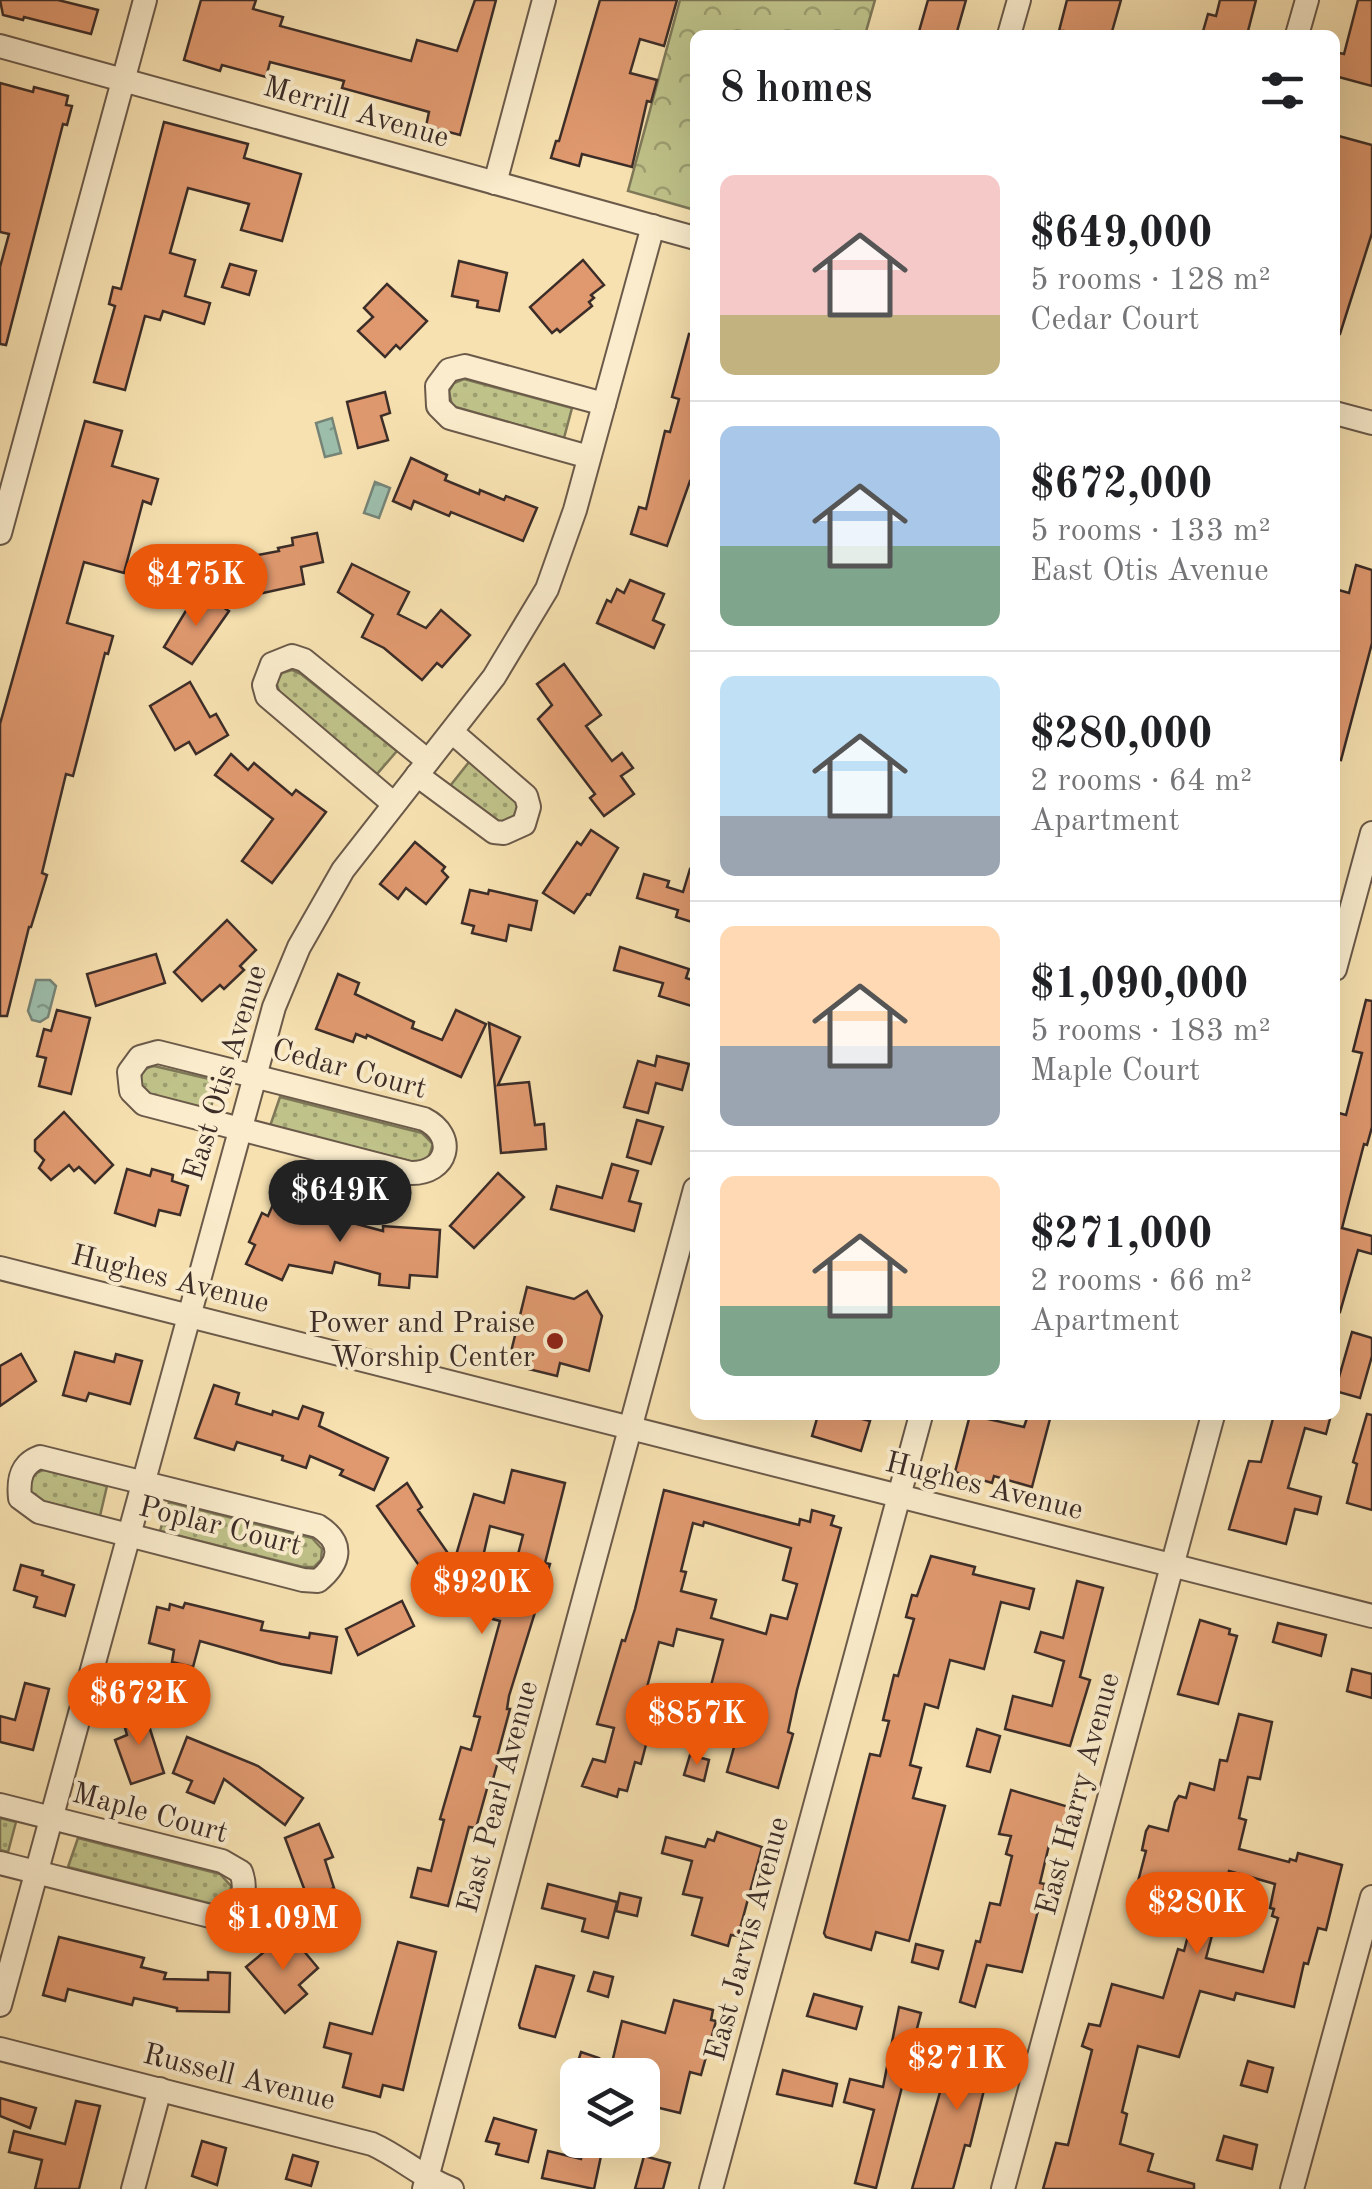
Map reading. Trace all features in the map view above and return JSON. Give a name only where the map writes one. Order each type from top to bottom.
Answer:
[{"type":"street","points":[[0,533],[145,0]]},
{"type":"street","points":[[495,182],[544,0]]},
{"type":"street","points":[[1010,30],[1019,0]]},
{"type":"street","points":[[1298,30],[1306,0]]},
{"type":"street","name":"Merrill Avenue","points":[[0,46],[690,237]]},
{"type":"street","name":"East Otis Avenue","points":[[0,2005],[252,1075],[286,975],[342,870],[494,677],[546,588],[590,457],[653,226]]},
{"type":"street","points":[[590,457],[450,418],[438,406],[437,386],[449,370],[465,366],[604,404]]},
{"type":"street","points":[[1340,414],[1372,423]]},
{"type":"street","points":[[394,804],[267,696],[264,685],[272,664],[292,656],[304,660],[494,832],[504,833],[524,824],[529,806],[518,786],[452,732]]},
{"type":"street","points":[[1340,950],[1372,833]]},
{"type":"street","name":"Cedar Court","points":[[158,1052],[252,1075],[424,1120],[439,1130],[445,1149],[435,1168],[410,1172],[144,1104],[131,1091],[129,1072],[140,1056],[158,1052]]},
{"type":"street","name":"East Pearl Avenue","points":[[425,2184],[690,1207]]},
{"type":"street","name":"Hughes Avenue","points":[[0,1268],[1372,1616]]},
{"type":"street","name":"East Jarvis Avenue","points":[[711,2189],[921,1420]]},
{"type":"street","name":"East Harry Avenue","points":[[1003,2189],[1212,1420]]},
{"type":"street","name":"Poplar Court","points":[[40,1457],[143,1482],[318,1526],[337,1544],[338,1556],[330,1572],[318,1581],[303,1580],[39,1512],[20,1498],[21,1472],[29,1461],[40,1457]]},
{"type":"street","name":"Maple Court","points":[[0,1805],[232,1865],[241,1872],[244,1890],[241,1903],[232,1913],[210,1916],[0,1863]]},
{"type":"street","points":[[1292,2189],[1372,1897]]},
{"type":"street","name":"Russell Avenue","points":[[0,2049],[372,2144],[394,2154],[425,2184],[452,2189]]},
{"type":"street","points":[[132,2189],[160,2089]]},
{"type":"green space","points":[[680,0],[875,0],[866,30],[690,30],[690,209],[628,191]]},
{"type":"green space","points":[[464,379],[572,408],[564,438],[452,406],[449,391],[454,383]]},
{"type":"green space","points":[[292,670],[397,751],[377,774],[281,697],[276,682],[282,673]]},
{"type":"green space","points":[[469,762],[513,797],[518,807],[514,818],[501,824],[450,786]]},
{"type":"green space","points":[[154,1066],[218,1081],[210,1111],[149,1095],[141,1088],[141,1076]]},
{"type":"green space","points":[[280,1097],[422,1133],[433,1144],[428,1159],[414,1162],[270,1126]]},
{"type":"green space","points":[[44,1470],[107,1486],[100,1516],[39,1500],[30,1493],[32,1478]]},
{"type":"green space","points":[[169,1502],[312,1538],[322,1549],[321,1560],[314,1567],[303,1567],[160,1531]]},
{"type":"green space","points":[[0,1818],[16,1822],[8,1852],[0,1850]]},
{"type":"green space","points":[[78,1838],[220,1874],[231,1886],[230,1896],[222,1903],[212,1904],[68,1867]]},
{"type":"water","points":[[332,418],[341,453],[325,457],[316,423]]},
{"type":"water","points":[[375,482],[390,488],[379,518],[364,513]]},
{"type":"water","points":[[36,980],[50,980],[56,986],[48,1017],[40,1022],[32,1020],[28,1011]]},
{"type":"building","points":[[0,0],[58,0],[98,10],[91,34],[3,15]]},
{"type":"building","points":[[201,0],[256,0],[253,9],[283,17],[280,26],[411,61],[417,40],[457,51],[475,0],[496,0],[460,135],[426,126],[429,112],[342,88],[344,81],[270,62],[266,77],[222,65],[220,71],[184,60]]},
{"type":"building","points":[[600,0],[677,0],[664,46],[640,39],[630,73],[657,80],[651,102],[647,101],[632,167],[582,154],[579,166],[551,158]]},
{"type":"building","points":[[928,0],[966,0],[957,30],[919,30]]},
{"type":"building","points":[[1067,0],[1121,0],[1112,30],[1059,30]]},
{"type":"building","points":[[1220,0],[1256,0],[1248,30],[1203,30],[1208,14],[1216,16]]},
{"type":"building","points":[[1358,0],[1372,0],[1372,86],[1340,77],[1340,53],[1344,54]]},
{"type":"building","points":[[0,83],[68,96],[66,105],[72,106],[67,125],[63,124],[6,345],[0,344],[0,267],[9,234],[0,232]]},
{"type":"building","points":[[164,122],[248,144],[244,158],[301,174],[282,241],[241,230],[249,204],[188,188],[170,253],[195,260],[185,296],[210,303],[204,324],[163,311],[160,320],[145,316],[125,390],[94,382],[115,306],[109,304],[113,287],[121,289]]},
{"type":"building","points":[[1340,136],[1372,145],[1372,233],[1340,334]]},
{"type":"building","points":[[583,260],[604,285],[591,295],[592,306],[560,332],[557,329],[552,333],[530,307]]},
{"type":"building","points":[[459,261],[507,273],[499,311],[477,307],[478,301],[452,296]]},
{"type":"building","points":[[230,264],[256,271],[249,295],[222,287]]},
{"type":"building","points":[[387,284],[427,321],[400,349],[396,345],[385,357],[358,331],[373,317],[364,308]]},
{"type":"building","points":[[690,334],[690,481],[667,546],[631,534],[639,507],[646,509],[665,431],[670,432],[679,399],[672,397]]},
{"type":"building","points":[[385,392],[390,413],[381,416],[388,440],[358,448],[347,402]]},
{"type":"building","points":[[85,421],[122,431],[112,466],[158,479],[151,504],[143,501],[124,573],[84,562],[67,623],[113,636],[108,654],[105,653],[73,776],[66,774],[42,873],[47,875],[29,927],[7,1016],[0,1016],[0,724]]},
{"type":"building","points":[[411,458],[447,475],[445,480],[479,494],[480,490],[504,500],[506,496],[537,508],[523,541],[451,512],[449,516],[414,501],[411,509],[393,501]]},
{"type":"building","points":[[317,533],[323,562],[301,567],[304,584],[254,595],[247,557],[279,551],[278,548],[293,545],[292,538]]},
{"type":"building","points":[[352,564],[409,592],[398,614],[426,628],[441,610],[470,635],[442,667],[437,663],[422,680],[384,648],[362,637],[373,615],[338,592]]},
{"type":"building","points":[[1356,565],[1372,570],[1372,643],[1341,760],[1340,590],[1349,593]]},
{"type":"building","points":[[630,580],[664,594],[653,620],[664,625],[654,648],[597,623],[607,600],[611,602],[617,589],[624,593]]},
{"type":"building","points":[[208,598],[229,611],[192,664],[164,647],[193,599],[203,606]]},
{"type":"building","points":[[564,664],[601,715],[586,726],[612,761],[622,753],[633,768],[621,776],[634,794],[604,816],[590,798],[595,794],[538,719],[552,705],[537,684]]},
{"type":"building","points":[[190,682],[210,717],[216,714],[228,735],[196,754],[189,742],[175,750],[150,706]]},
{"type":"building","points":[[231,754],[248,770],[254,763],[292,795],[296,790],[326,812],[272,883],[242,861],[273,819],[215,775]]},
{"type":"building","points":[[591,830],[618,848],[590,895],[574,913],[543,893],[577,842],[581,845]]},
{"type":"building","points":[[415,842],[445,867],[442,871],[448,877],[426,904],[406,888],[398,899],[380,884]]},
{"type":"building","points":[[690,869],[690,921],[676,917],[678,910],[637,898],[644,874],[669,881],[667,887],[683,892]]},
{"type":"building","points":[[470,890],[488,894],[489,890],[537,901],[531,930],[509,925],[506,941],[472,933],[474,926],[462,923]]},
{"type":"building","points":[[227,920],[256,950],[240,966],[244,970],[224,989],[220,985],[202,1001],[174,972]]},
{"type":"building","points":[[620,947],[689,969],[686,978],[690,979],[690,1005],[659,996],[663,983],[614,970]]},
{"type":"building","points":[[156,954],[165,983],[96,1006],[87,974]]},
{"type":"building","points":[[338,974],[359,983],[355,994],[414,1022],[412,1028],[442,1040],[456,1010],[486,1024],[461,1077],[367,1035],[366,1038],[356,1034],[353,1042],[316,1029]]},
{"type":"building","points":[[1366,1000],[1372,1001],[1372,1127],[1342,1228],[1372,1236],[1372,1254],[1358,1250],[1340,1312],[1340,1113],[1346,1115],[1362,1053],[1353,1051]]},
{"type":"building","points":[[57,1010],[90,1018],[71,1094],[39,1086],[46,1058],[37,1056],[44,1029],[51,1031]]},
{"type":"building","points":[[489,1023],[520,1037],[498,1085],[529,1082],[535,1125],[544,1124],[546,1149],[501,1153]]},
{"type":"building","points":[[657,1056],[689,1064],[682,1090],[656,1083],[648,1113],[624,1107],[638,1061],[655,1066]]},
{"type":"building","points":[[64,1112],[113,1165],[95,1183],[79,1167],[74,1171],[69,1165],[51,1180],[39,1168],[44,1160],[35,1151],[35,1140]]},
{"type":"building","points":[[637,1120],[663,1127],[651,1164],[627,1157]]},
{"type":"building","points":[[612,1164],[638,1171],[629,1201],[641,1204],[634,1231],[551,1209],[557,1186],[602,1198]]},
{"type":"building","points":[[127,1169],[150,1176],[152,1169],[173,1175],[172,1181],[188,1186],[180,1215],[159,1210],[155,1226],[115,1213]]},
{"type":"building","points":[[498,1173],[524,1197],[474,1248],[450,1226]]},
{"type":"building","points":[[278,1193],[327,1216],[383,1231],[383,1226],[440,1230],[437,1277],[410,1275],[409,1288],[379,1285],[380,1274],[335,1262],[332,1273],[289,1265],[282,1280],[246,1264],[255,1245],[249,1242],[262,1213],[268,1216]]},
{"type":"building","name":"Power and Praise Worship Center","points":[[527,1287],[574,1299],[587,1291],[602,1316],[589,1371],[560,1363],[557,1376],[508,1364]]},
{"type":"building","points":[[1352,1332],[1372,1338],[1372,1356],[1360,1398],[1340,1392],[1340,1374]]},
{"type":"building","points":[[75,1352],[114,1362],[116,1354],[142,1361],[130,1404],[89,1393],[86,1401],[63,1395]]},
{"type":"building","points":[[21,1354],[36,1381],[0,1406],[0,1366]]},
{"type":"building","points":[[214,1385],[239,1393],[236,1404],[272,1415],[273,1411],[298,1419],[303,1406],[323,1413],[319,1426],[388,1458],[374,1490],[340,1475],[343,1470],[310,1456],[306,1468],[282,1460],[283,1456],[237,1442],[234,1450],[195,1438]]},
{"type":"building","points":[[1367,1414],[1372,1415],[1372,1510],[1347,1503],[1357,1464],[1353,1462]]},
{"type":"building","points":[[817,1420],[870,1421],[861,1451],[812,1436]]},
{"type":"building","points":[[969,1420],[1024,1427],[1026,1420],[1050,1420],[1032,1487],[994,1476],[992,1483],[955,1472]]},
{"type":"building","points":[[1273,1420],[1330,1420],[1326,1434],[1305,1428],[1288,1488],[1321,1497],[1317,1514],[1295,1509],[1286,1544],[1229,1529],[1249,1461],[1261,1462]]},
{"type":"building","points":[[512,1470],[565,1483],[545,1563],[550,1564],[509,1696],[510,1709],[499,1758],[476,1828],[469,1827],[448,1906],[411,1897],[418,1868],[431,1871],[444,1820],[440,1819],[461,1747],[471,1750],[480,1717],[474,1716],[500,1621],[488,1618],[490,1613],[483,1611],[490,1588],[508,1593],[523,1535],[490,1526],[472,1595],[430,1581],[377,1506],[407,1483],[422,1507],[418,1510],[454,1562],[474,1494],[504,1503]]},
{"type":"building","points":[[664,1490],[799,1525],[800,1519],[810,1522],[812,1510],[834,1516],[831,1525],[841,1528],[797,1690],[788,1732],[793,1734],[778,1788],[727,1772],[740,1726],[703,1716],[723,1640],[677,1629],[673,1646],[659,1642],[641,1710],[654,1714],[641,1764],[635,1762],[627,1791],[619,1789],[617,1797],[582,1786],[593,1759],[605,1762],[614,1728],[597,1724],[635,1609]],"holes":[[[704,1522],[791,1548],[783,1580],[797,1584],[787,1619],[771,1615],[766,1634],[711,1618],[716,1600],[681,1591],[686,1572],[681,1571],[693,1523],[703,1526]]]},
{"type":"building","points":[[931,1556],[975,1567],[973,1574],[1034,1589],[1029,1609],[1001,1602],[984,1669],[950,1660],[938,1708],[925,1704],[910,1765],[921,1768],[913,1798],[945,1806],[909,1941],[876,1932],[871,1950],[826,1937],[824,1933],[870,1754],[880,1756],[889,1721],[883,1720],[894,1675],[898,1676],[914,1619],[906,1617],[912,1595],[917,1596]]},
{"type":"building","points":[[21,1565],[74,1585],[65,1616],[34,1607],[37,1597],[14,1590]]},
{"type":"building","points":[[1077,1581],[1103,1588],[1080,1677],[1090,1680],[1070,1746],[1005,1729],[1013,1696],[1052,1706],[1064,1661],[1035,1652],[1041,1632],[1063,1638]]},
{"type":"building","points":[[402,1601],[414,1626],[358,1655],[346,1629]]},
{"type":"building","points":[[185,1603],[263,1622],[261,1630],[309,1638],[310,1633],[337,1637],[331,1673],[281,1664],[200,1641],[193,1667],[172,1662],[174,1650],[149,1643],[157,1607],[169,1610],[170,1604],[183,1608]]},
{"type":"building","points":[[1200,1620],[1230,1629],[1229,1634],[1237,1636],[1218,1704],[1178,1694]]},
{"type":"building","points":[[1278,1623],[1326,1635],[1321,1656],[1273,1642]]},
{"type":"building","points":[[1352,1669],[1372,1674],[1372,1698],[1347,1691]]},
{"type":"building","points":[[25,1683],[49,1689],[33,1750],[0,1742],[0,1716],[15,1720]]},
{"type":"building","points":[[143,1707],[164,1773],[131,1784],[115,1740],[127,1735],[121,1714]]},
{"type":"building","points":[[1239,1714],[1272,1722],[1260,1779],[1248,1777],[1239,1818],[1246,1820],[1239,1849],[1289,1862],[1296,1861],[1298,1853],[1342,1865],[1326,1930],[1318,1928],[1308,1964],[1304,1963],[1294,2007],[1236,1993],[1234,2000],[1200,1991],[1179,2057],[1138,2046],[1122,2112],[1127,2114],[1120,2144],[1153,2154],[1148,2171],[1194,2184],[1194,2189],[1043,2189],[1056,2143],[1068,2145],[1092,2050],[1082,2046],[1089,2024],[1100,2026],[1112,1984],[1163,1998],[1178,1949],[1184,1951],[1196,1905],[1136,1889],[1146,1851],[1142,1850],[1146,1831],[1149,1826],[1168,1831],[1179,1796],[1186,1798],[1190,1783],[1214,1790],[1220,1760],[1227,1761]],"holes":[[[1229,1871],[1275,1884],[1270,1908],[1274,1909],[1272,1916],[1278,1918],[1263,1972],[1206,1958]]]},
{"type":"building","points":[[977,1729],[1000,1736],[990,1772],[967,1766]]},
{"type":"building","points":[[187,1737],[258,1766],[303,1798],[285,1825],[224,1779],[214,1803],[187,1792],[192,1781],[173,1773]]},
{"type":"building","points":[[690,1755],[709,1760],[704,1781],[684,1775]]},
{"type":"building","points":[[1011,1790],[1069,1807],[1063,1828],[1056,1826],[1049,1845],[1040,1883],[1045,1884],[1022,1972],[987,1965],[975,2007],[960,2002],[976,1941],[980,1942],[990,1903],[1000,1905],[1012,1856],[1006,1854],[1011,1836],[999,1834]]},
{"type":"building","points":[[319,1824],[333,1857],[325,1860],[334,1888],[308,1899],[285,1838]]},
{"type":"building","points":[[717,1832],[762,1847],[738,1936],[731,1935],[728,1946],[692,1935],[702,1898],[683,1894],[692,1861],[662,1853],[666,1837],[705,1847],[708,1839],[714,1841]]},
{"type":"building","points":[[548,1884],[617,1902],[608,1938],[582,1931],[585,1919],[542,1908]]},
{"type":"building","points":[[620,1893],[641,1898],[637,1916],[616,1911]]},
{"type":"building","points":[[59,1937],[144,1958],[141,1967],[166,1973],[164,1979],[208,1980],[208,1972],[230,1973],[229,2012],[177,2011],[134,1998],[132,2005],[68,1989],[65,2001],[43,1995]]},
{"type":"building","points":[[293,1938],[318,1968],[299,1985],[307,1994],[285,2013],[246,1967],[277,1941],[283,1947]]},
{"type":"building","points":[[398,1942],[436,1952],[403,2090],[383,2085],[380,2097],[343,2087],[351,2054],[324,2047],[330,2023],[372,2034]]},
{"type":"building","points":[[916,1944],[943,1951],[938,1969],[912,1962]]},
{"type":"building","points":[[536,1966],[574,1976],[555,2037],[519,2025]]},
{"type":"building","points":[[594,1972],[613,1977],[608,1997],[588,1991]]},
{"type":"building","points":[[814,1994],[862,2007],[856,2029],[807,2016]]},
{"type":"building","points":[[674,2000],[713,2010],[711,2020],[716,2021],[701,2075],[690,2072],[680,2113],[660,2108],[660,2058],[613,2058],[622,2021],[665,2033]]},
{"type":"building","points":[[899,2007],[921,2013],[876,2188],[855,2183],[874,2110],[844,2102],[850,2079],[883,2087]]},
{"type":"building","points":[[966,2032],[1004,2042],[997,2068],[990,2066],[970,2146],[965,2145],[953,2189],[912,2189],[947,2068],[956,2071]]},
{"type":"building","points":[[1248,2061],[1273,2068],[1267,2092],[1241,2085]]},
{"type":"building","points":[[783,2070],[837,2084],[832,2106],[777,2094]]},
{"type":"building","points":[[0,2098],[36,2108],[30,2128],[0,2116]]},
{"type":"building","points":[[76,2101],[100,2106],[79,2189],[35,2189],[42,2160],[9,2152],[14,2131],[65,2144]]},
{"type":"building","points":[[494,2118],[536,2130],[528,2162],[496,2154],[499,2144],[486,2141]]},
{"type":"building","points":[[1224,2136],[1257,2145],[1252,2169],[1217,2160]]},
{"type":"building","points":[[202,2141],[226,2148],[217,2185],[192,2176]]},
{"type":"building","points":[[548,2151],[560,2154],[560,2158],[601,2158],[594,2189],[542,2178]]},
{"type":"building","points":[[293,2155],[318,2162],[311,2186],[286,2179]]},
{"type":"building","points":[[643,2158],[670,2163],[663,2189],[635,2189]]},
{"type":"place","name":"Power and Praise Worship Center","points":[[555,1341]]}]
